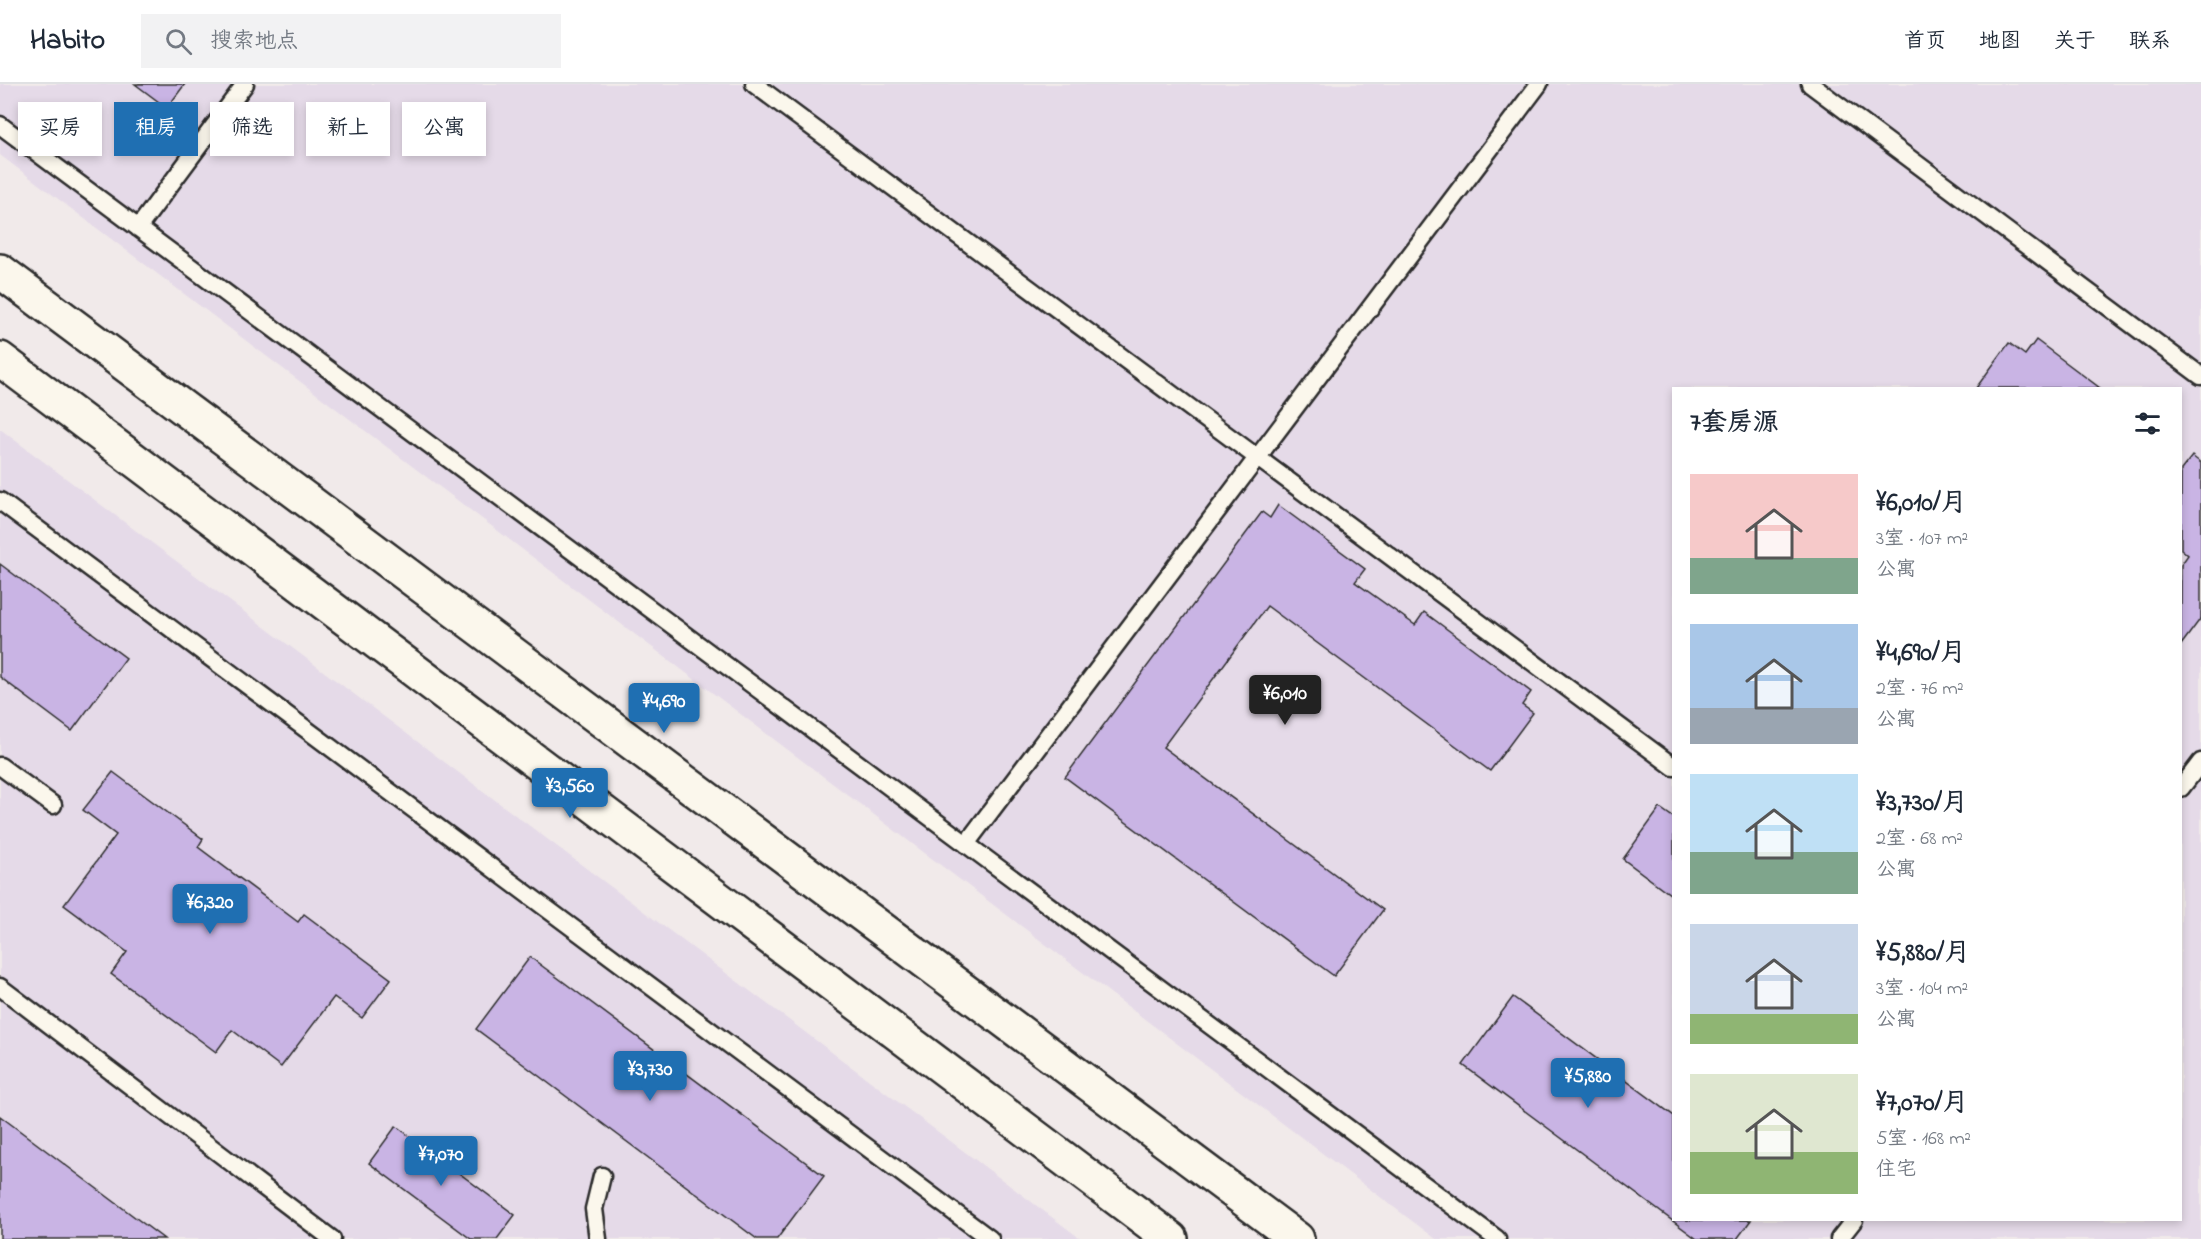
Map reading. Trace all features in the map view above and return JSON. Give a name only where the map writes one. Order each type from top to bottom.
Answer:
[{"type":"street","points":[[0,271],[1298,1239]]},
{"type":"street","points":[[0,359],[1171,1239]]},
{"type":"lane","points":[[138,228],[245,84]]},
{"type":"lane","points":[[754,84],[1672,766]]},
{"type":"lane","points":[[966,843],[1539,84]]},
{"type":"lane","points":[[1810,84],[2201,376]]},
{"type":"lane","points":[[0,124],[1497,1239]]},
{"type":"lane","points":[[0,501],[990,1239]]},
{"type":"lane","points":[[2182,787],[2201,762]]},
{"type":"lane","points":[[0,766],[53,805]]},
{"type":"lane","points":[[0,987],[332,1239]]},
{"type":"lane","points":[[598,1239],[594,1209],[602,1176]]},
{"type":"lane","points":[[1839,1239],[1853,1221]]},
{"type":"shaded area","points":[[0,84],[2201,84],[2201,1239],[1436,1239],[0,155]]},
{"type":"shaded area","points":[[0,429],[1081,1239],[0,1239]]},
{"type":"building","points":[[135,84],[185,84],[172,102],[159,102]]},
{"type":"building","points":[[2036,340],[2099,387],[1977,387],[2009,343],[2025,355]]},
{"type":"building","points":[[2192,456],[2201,463],[2201,618],[2182,644],[2182,564],[2188,555],[2182,550],[2182,469]]},
{"type":"building","points":[[1278,505],[1365,569],[1355,582],[1415,625],[1424,612],[1531,692],[1522,705],[1533,713],[1490,771],[1267,606],[1163,747],[1383,910],[1334,976],[1065,777],[1262,512],[1270,518]]},
{"type":"building","points":[[0,564],[126,658],[72,731],[0,677]]},
{"type":"building","points":[[113,772],[203,839],[198,847],[298,922],[304,914],[391,979],[362,1018],[334,997],[281,1067],[232,1030],[216,1052],[111,974],[127,952],[64,905],[116,835],[83,810]]},
{"type":"building","points":[[1660,808],[1672,817],[1672,896],[1623,859]]},
{"type":"building","points":[[530,957],[824,1176],[777,1239],[757,1239],[476,1029]]},
{"type":"building","points":[[1513,997],[1672,1115],[1672,1220],[1463,1065]]},
{"type":"building","points":[[0,1116],[164,1239],[0,1239]]},
{"type":"building","points":[[396,1126],[515,1215],[497,1239],[471,1239],[369,1163]]},
{"type":"building","points":[[1673,1221],[1750,1221],[1737,1239],[1697,1239]]}]
